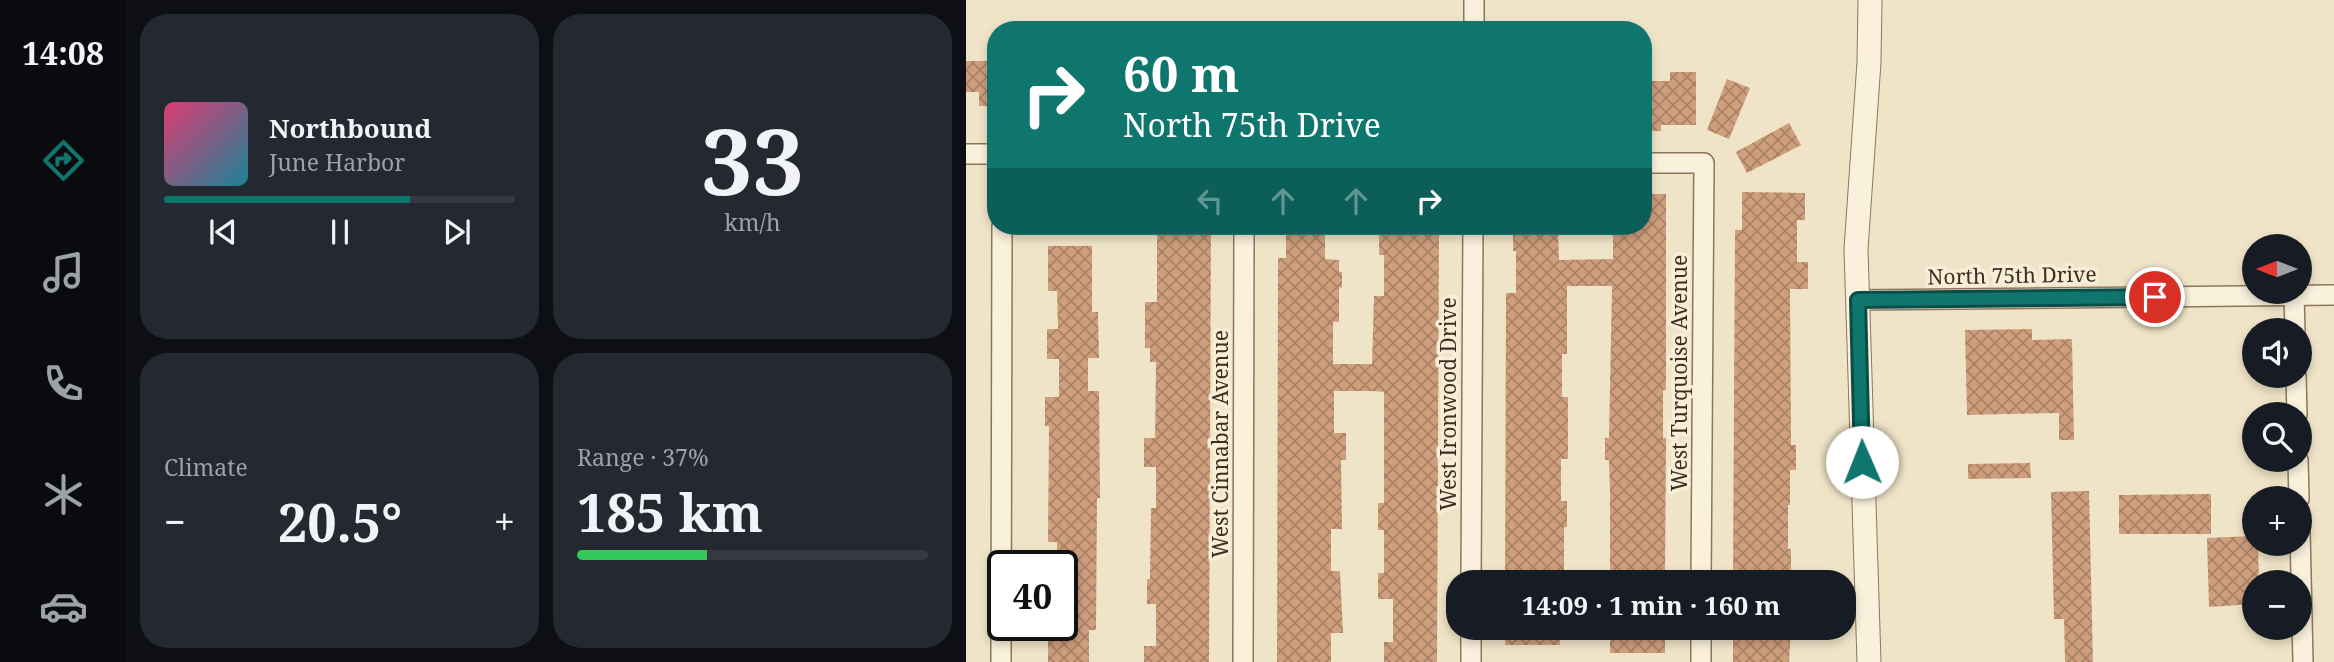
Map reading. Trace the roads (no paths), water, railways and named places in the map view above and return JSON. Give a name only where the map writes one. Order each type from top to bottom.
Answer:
[{"type":"street","points":[[1474,0],[1474,21]]},
{"type":"street","points":[[1869,662],[1856,248],[1869,62],[1870,0]]},
{"type":"street","points":[[966,154],[987,154]]},
{"type":"street","name":"West Turquoise Avenue","points":[[1652,163],[1704,163],[1701,570]]},
{"type":"street","points":[[1001,662],[1002,235]]},
{"type":"street","name":"West Cinnabar Avenue","points":[[1243,662],[1244,235]]},
{"type":"street","name":"West Ironwood Drive","points":[[1471,570],[1473,235]]},
{"type":"street","name":"North 75th Drive","points":[[2312,296],[2334,295]]},
{"type":"street","name":"North 75th Drive","points":[[1858,300],[2242,296]]},
{"type":"street","points":[[2301,556],[2303,662]]},
{"type":"street","points":[[1471,640],[1471,662]]},
{"type":"street","points":[[1701,640],[1701,662]]}]
